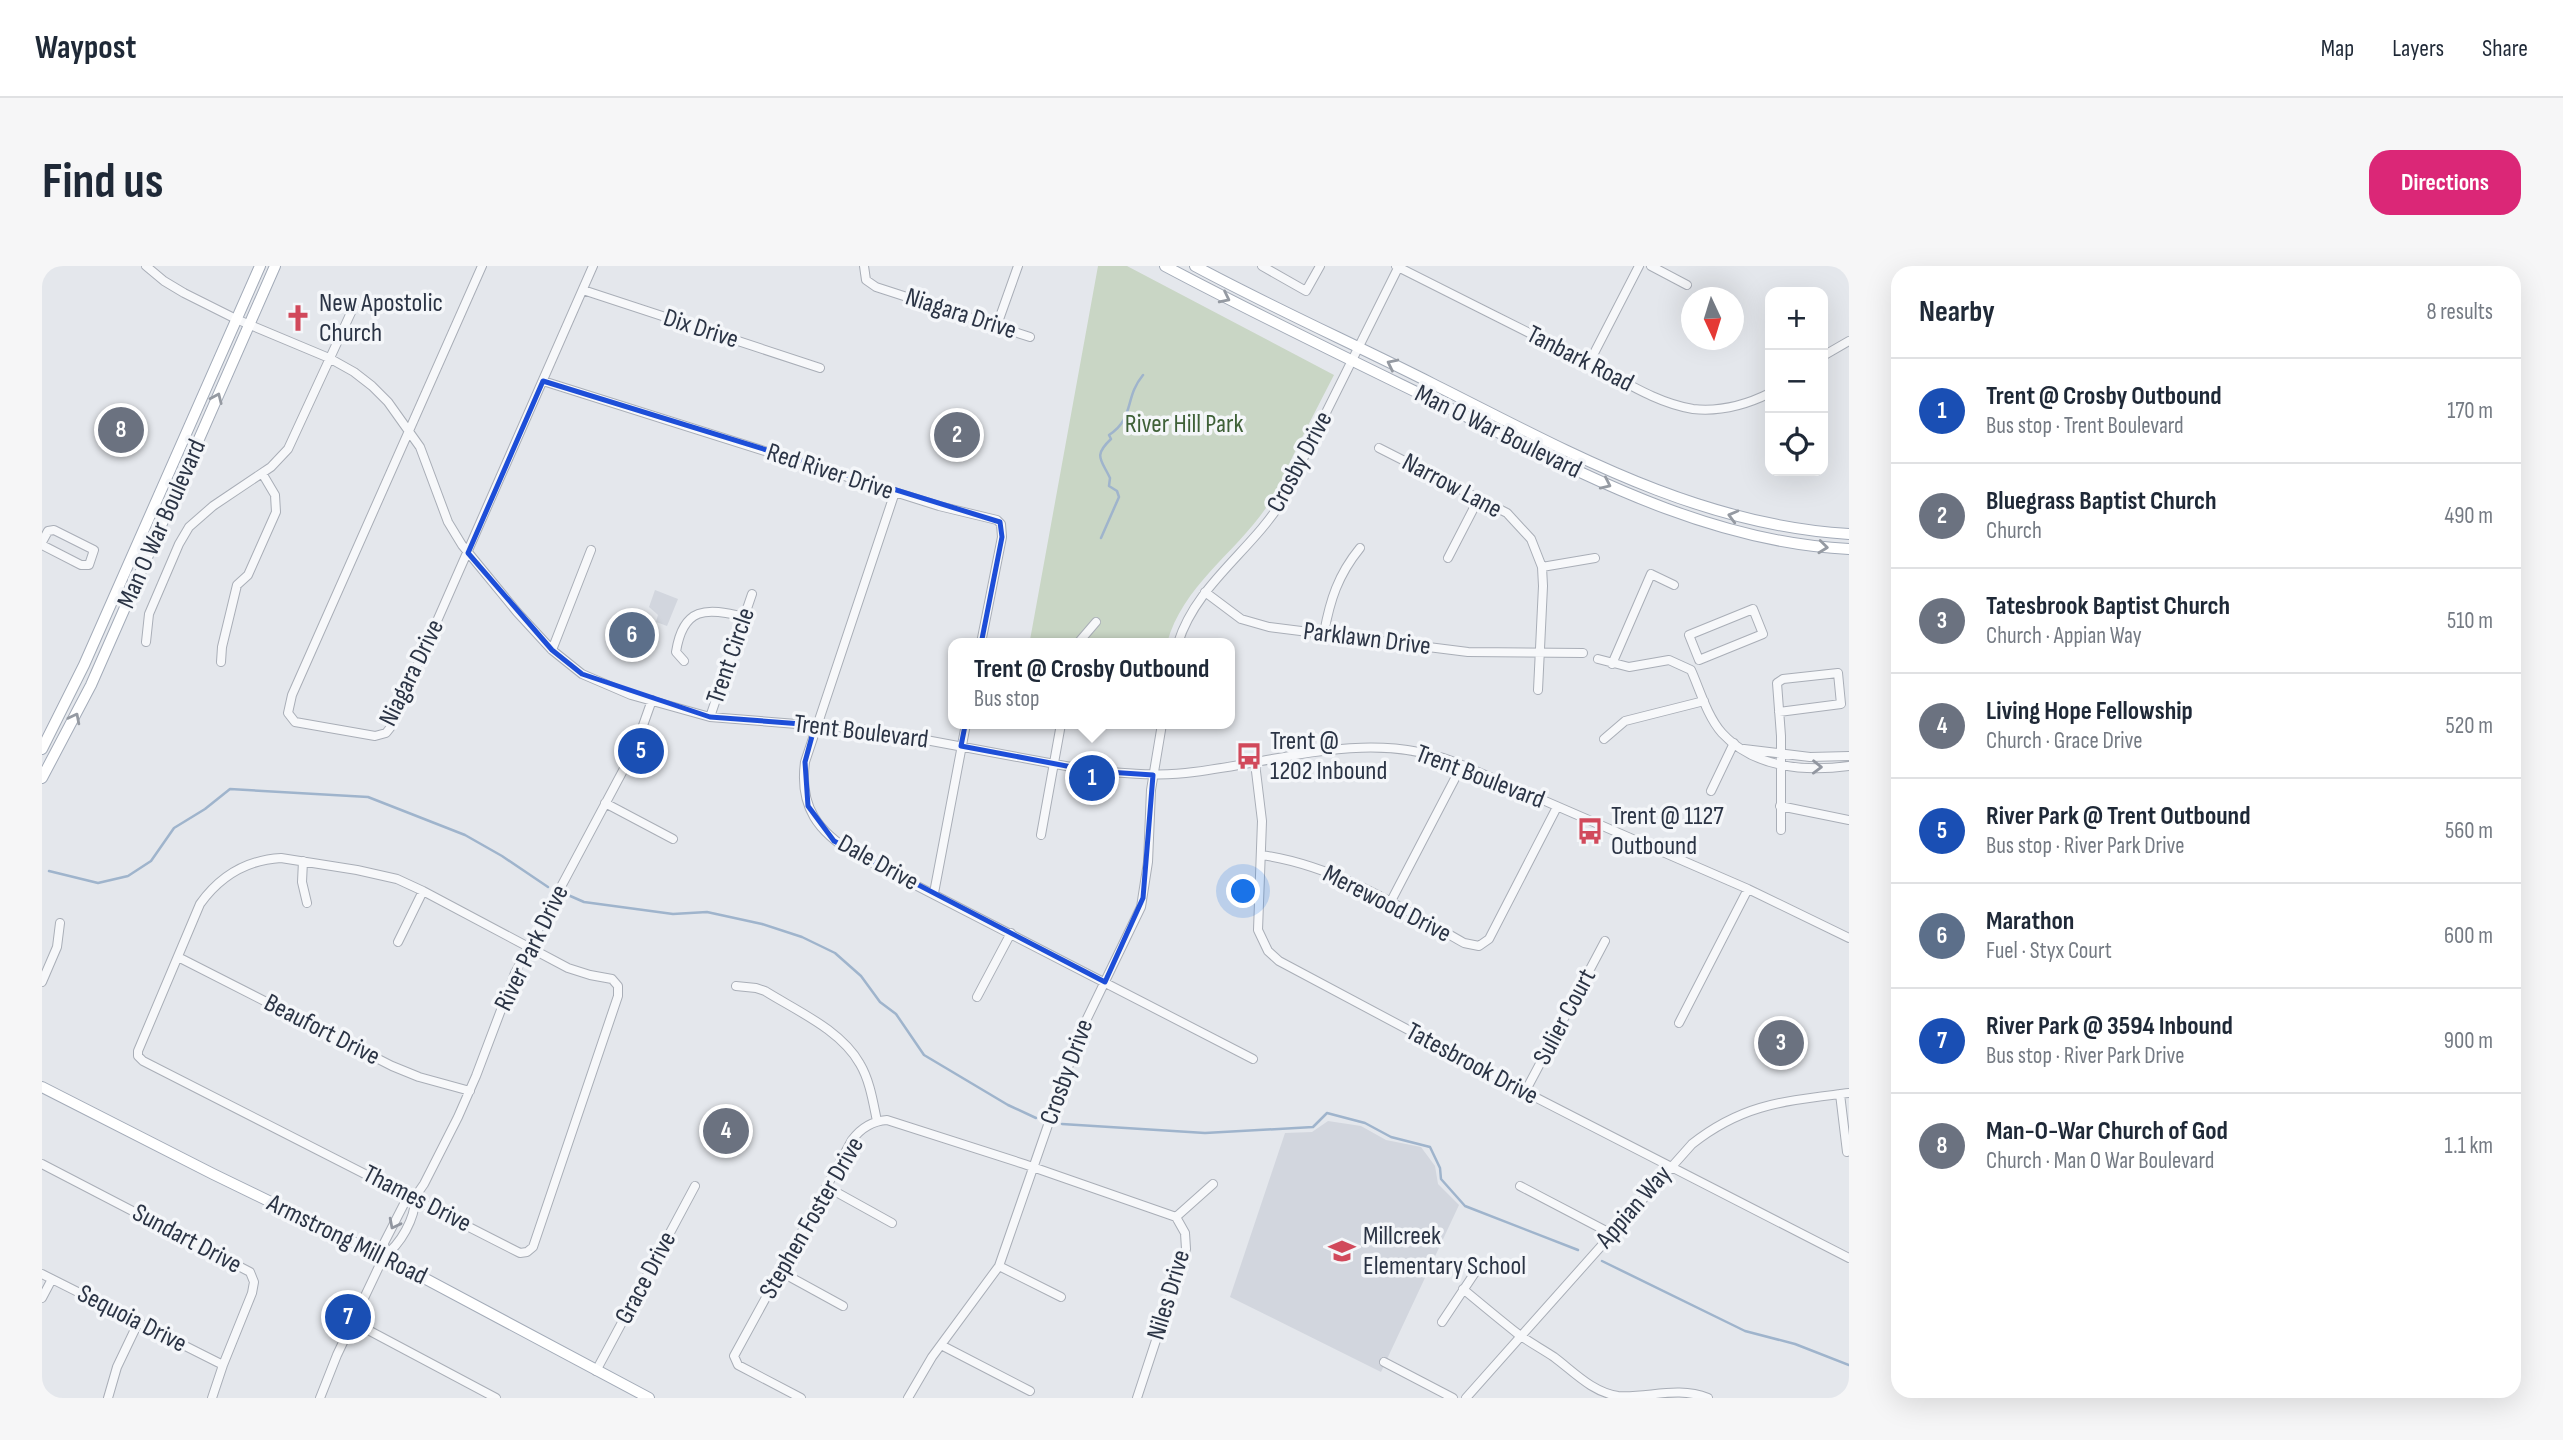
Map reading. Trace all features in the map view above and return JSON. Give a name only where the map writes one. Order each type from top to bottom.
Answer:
[{"type":"main road","name":"Man O War Boulevard","points":[[42,749],[84,665],[260,266]]},
{"type":"main road","name":"Man O War Boulevard","points":[[42,778],[91,685],[275,266]]},
{"type":"main road","name":"Man O War Boulevard","points":[[1165,266],[1352,361],[1599,481],[1669,511],[1738,533],[1849,549]]},
{"type":"main road","name":"Man O War Boulevard","points":[[1195,266],[1592,463],[1667,495],[1739,518],[1790,528],[1849,534]]},
{"type":"main road","name":"Armstrong Mill Road","points":[[42,1087],[212,1174],[384,1256],[649,1398]]},
{"type":"street","name":"Trent Boulevard","points":[[146,266],[170,285],[236,319],[329,358],[372,386],[408,429],[428,464],[448,522],[468,553],[517,612],[552,649],[582,674],[631,695],[710,717],[872,730],[1093,771],[1153,775],[1192,773],[1339,748],[1372,746],[1415,750],[1462,765],[1748,889],[1849,938]]},
{"type":"street","name":"Niagara Drive","points":[[482,266],[292,695],[288,706],[291,719],[302,725],[374,736],[386,733],[395,719],[593,266]]},
{"type":"street","name":"Niagara Drive","points":[[864,266],[866,280],[876,287],[1030,337]]},
{"type":"street","points":[[997,325],[1018,266]]},
{"type":"street","points":[[1262,266],[1306,292],[1320,266]]},
{"type":"street","name":"Crosby Drive","points":[[1180,638],[1189,616],[1205,593],[1274,515],[1360,348],[1398,266]]},
{"type":"street","name":"Tanbark Road","points":[[1398,266],[1659,399],[1695,409],[1728,408],[1765,396]]},
{"type":"street","points":[[1589,363],[1639,266]]},
{"type":"street","points":[[1651,266],[1687,285]]},
{"type":"street","name":"Dix Drive","points":[[583,290],[820,368]]},
{"type":"street","points":[[146,642],[149,614],[184,534],[196,519],[279,459],[296,435],[354,306]]},
{"type":"street","points":[[1828,353],[1849,341]]},
{"type":"street","name":"Red River Drive","points":[[543,381],[957,511],[997,520],[1002,524],[1002,537],[982,638]]},
{"type":"street","name":"Narrow Lane","points":[[1379,448],[1507,513],[1531,539],[1542,567],[1538,690]]},
{"type":"street","points":[[221,662],[237,585],[248,575],[276,512],[275,495],[262,473]]},
{"type":"street","name":"Dale Drive","points":[[895,492],[815,725],[805,762],[803,780],[808,806],[819,826],[834,841],[855,854],[1253,1059]]},
{"type":"street","points":[[1448,558],[1479,498]]},
{"type":"street","points":[[48,530],[54,530],[94,550],[94,555],[89,565],[81,565],[42,543],[48,530]]},
{"type":"street","points":[[1324,633],[1340,574],[1360,548]]},
{"type":"street","points":[[552,649],[591,550]]},
{"type":"street","points":[[1542,567],[1595,558]]},
{"type":"street","points":[[1612,664],[1651,574],[1674,585]]},
{"type":"street","name":"Parklawn Drive","points":[[1205,593],[1229,612],[1254,624],[1468,652],[1583,653]]},
{"type":"street","name":"Trent Circle","points":[[710,717],[752,594]]},
{"type":"street","points":[[1691,670],[1699,660],[1763,635],[1754,609],[1689,635],[1699,660]]},
{"type":"street","points":[[684,661],[676,652],[686,620],[695,614],[719,610],[744,617]]},
{"type":"street","points":[[1082,638],[1096,622]]},
{"type":"street","points":[[1598,659],[1629,667],[1669,660],[1691,670],[1722,733],[1750,755],[1782,766],[1849,766]]},
{"type":"street","points":[[1779,712],[1840,704],[1838,673],[1783,679],[1777,683],[1782,766],[1781,830]]},
{"type":"street","name":"River Park Drive","points":[[320,1398],[384,1256],[396,1248],[416,1208],[415,1198],[431,1172],[470,1091],[505,998],[529,947],[635,748],[652,700]]},
{"type":"street","points":[[1604,739],[1625,722],[1704,701]]},
{"type":"street","points":[[933,893],[965,729]]},
{"type":"street","points":[[1041,835],[1059,729]]},
{"type":"street","name":"Crosby Drive","points":[[908,1398],[923,1370],[999,1266],[1080,1033],[1133,927],[1143,898],[1153,775],[1161,729]]},
{"type":"street","points":[[1737,746],[1781,755],[1849,756]]},
{"type":"street","points":[[1711,791],[1737,746]]},
{"type":"street","name":"Tatesbrook Drive","points":[[1255,763],[1262,821],[1258,930],[1268,951],[1279,961],[1525,1092],[1849,1258]]},
{"type":"street","points":[[1390,903],[1462,765]]},
{"type":"street","points":[[604,803],[673,839]]},
{"type":"street","points":[[1780,806],[1849,821]]},
{"type":"street","name":"Merewood Drive","points":[[1261,855],[1313,866],[1464,943],[1479,946],[1489,939],[1557,807]]},
{"type":"street","name":"Thames Drive","points":[[281,858],[378,874],[424,891],[579,972],[612,979],[619,990],[533,1247],[527,1252],[520,1253],[139,1058],[138,1051],[200,904],[226,876],[249,864],[281,858]]},
{"type":"street","points":[[303,861],[302,881],[307,903]]},
{"type":"street","points":[[1679,1023],[1748,889]]},
{"type":"street","points":[[398,942],[424,891]]},
{"type":"street","points":[[42,982],[57,947],[61,923]]},
{"type":"street","points":[[977,998],[1011,933]]},
{"type":"street","name":"Sulier Court","points":[[1525,1092],[1605,941]]},
{"type":"street","name":"Beaufort Drive","points":[[178,957],[393,1066],[419,1077],[470,1091]]},
{"type":"street","points":[[736,986],[765,991],[840,1040],[863,1069],[877,1121]]},
{"type":"street","points":[[1845,1094],[1847,1152]]},
{"type":"street","name":"Appian Way","points":[[1466,1398],[1669,1166],[1706,1132],[1738,1114],[1777,1102],[1845,1094]]},
{"type":"street","name":"Stephen Foster Drive","points":[[801,1398],[738,1365],[734,1360],[858,1132],[877,1121],[895,1121],[1034,1167]]},
{"type":"street","name":"Sundart Drive","points":[[42,1164],[250,1272],[254,1282],[252,1293],[212,1398]]},
{"type":"street","name":"Niles Drive","points":[[1034,1167],[1176,1217],[1185,1233],[1186,1249],[1136,1398]]},
{"type":"street","points":[[1176,1217],[1213,1184]]},
{"type":"street","name":"Grace Drive","points":[[596,1371],[695,1186]]},
{"type":"street","points":[[1520,1186],[1610,1233]]},
{"type":"street","points":[[827,1187],[892,1223]]},
{"type":"street","points":[[1441,1322],[1480,1265]]},
{"type":"street","points":[[999,1266],[1061,1297]]},
{"type":"street","points":[[781,1272],[843,1306]]},
{"type":"street","name":"Sequoia Drive","points":[[42,1274],[223,1365]]},
{"type":"street","points":[[42,1298],[52,1279]]},
{"type":"street","points":[[1463,1289],[1521,1336],[1565,1365],[1586,1383],[1610,1395],[1645,1397],[1679,1392],[1708,1398]]},
{"type":"street","points":[[353,1322],[496,1398]]},
{"type":"street","points":[[108,1398],[117,1367],[138,1323]]},
{"type":"street","points":[[941,1345],[1030,1391]]},
{"type":"street","points":[[1384,1362],[1453,1398]]},
{"type":"highlighted area","points":[[543,381],[1000,522],[1002,537],[961,746],[1093,771],[1153,775],[1143,898],[1105,982],[834,841],[808,806],[805,762],[815,725],[710,717],[582,674],[552,650],[468,553]]},
{"type":"shaded area","points":[[655,590],[678,599],[667,626],[656,622],[658,615],[649,607]]},
{"type":"shaded area","name":"Millcreek Elementary School","points":[[1328,1121],[1361,1126],[1386,1140],[1421,1147],[1435,1166],[1438,1184],[1459,1205],[1381,1372],[1230,1297],[1285,1133],[1312,1132]]},
{"type":"green space","name":"River Hill Park","points":[[1098,266],[1127,266],[1334,375],[1272,500],[1185,604],[1169,638],[1030,638]]},
{"type":"waterway","points":[[1101,538],[1119,497],[1117,491],[1109,486],[1110,478],[1100,454],[1111,439],[1109,435],[1123,422],[1133,392],[1143,375]]},
{"type":"waterway","points":[[49,871],[98,883],[128,876],[151,861],[174,828],[205,809],[230,789],[368,797],[465,835],[548,887]]},
{"type":"waterway","points":[[568,895],[584,902],[673,914],[707,912],[762,924],[802,937],[835,953],[861,976],[880,1002],[896,1014],[924,1055],[1008,1105],[1036,1118]]},
{"type":"waterway","points":[[1062,1124],[1205,1133],[1313,1127],[1327,1113],[1365,1123],[1391,1137],[1430,1147],[1440,1168],[1441,1179],[1465,1206],[1578,1250]]},
{"type":"waterway","points":[[1602,1261],[1745,1331],[1795,1344],[1849,1365]]},
{"type":"place","name":"New Apostolic Church","points":[[298,318]]},
{"type":"place","name":"Man-O-War Church of God","points":[[121,430]]},
{"type":"place","name":"Bluegrass Baptist Church","points":[[957,435]]},
{"type":"place","name":"Marathon","points":[[632,635]]},
{"type":"place","name":"River Park @ Trent Outbound","points":[[641,751]]},
{"type":"place","name":"Trent @ 1202 Inbound","points":[[1249,756]]},
{"type":"place","name":"Trent @ Crosby Outbound","points":[[1092,778]]},
{"type":"place","name":"Trent @ 1127 Outbound","points":[[1590,831]]},
{"type":"place","name":"Tatesbrook Baptist Church","points":[[1781,1043]]},
{"type":"place","name":"Living Hope Fellowship","points":[[726,1131]]},
{"type":"place","name":"Millcreek Elementary School","points":[[1342,1251]]},
{"type":"place","name":"River Park @ 3594 Inbound","points":[[348,1317]]}]
